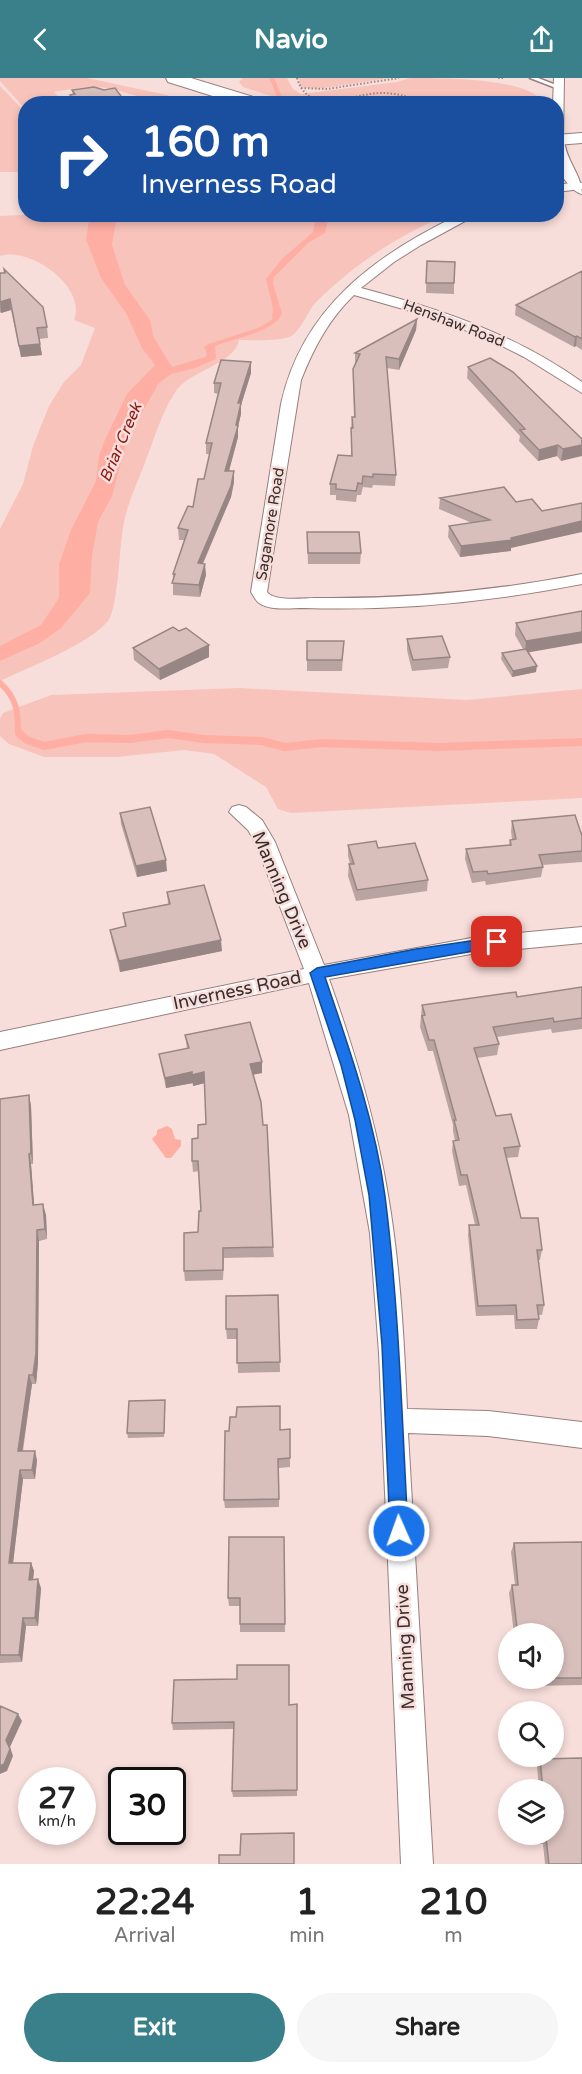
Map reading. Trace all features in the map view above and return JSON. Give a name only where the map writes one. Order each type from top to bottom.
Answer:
[{"type":"main road","points":[[174,78],[231,96]]},
{"type":"main road","points":[[564,139],[582,138]]},
{"type":"street","points":[[564,165],[580,188]]},
{"type":"street","points":[[564,189],[580,188]]},
{"type":"street","name":"Sagamore Road","points":[[456,222],[406,248],[384,263],[352,290],[318,328],[295,378],[260,592],[262,597],[274,602],[393,603],[497,594],[582,579]]},
{"type":"street","name":"Henshaw Road","points":[[352,290],[469,325],[530,354],[582,389]]},
{"type":"street","name":"Manning Drive","points":[[239,812],[255,825],[265,842],[317,973],[348,1065],[374,1178],[385,1269],[417,1864]]},
{"type":"street","name":"Inverness Road","points":[[0,1041],[317,973],[466,946],[582,935]]},
{"type":"street","points":[[394,1421],[491,1422],[582,1435]]},
{"type":"lane","points":[[533,78],[559,83]]},
{"type":"path","points":[[297,78],[297,86],[307,96]]},
{"type":"path","points":[[301,88],[327,90],[399,78]]},
{"type":"path","points":[[498,78],[505,78]]},
{"type":"path","points":[[358,96],[388,93],[399,96]]},
{"type":"shaded area","points":[[0,78],[87,78],[169,96],[138,96],[107,88],[87,87],[54,92],[58,96],[18,96],[18,101],[0,81]]},
{"type":"shaded area","points":[[243,78],[287,78],[293,89],[301,94],[397,82],[410,78],[461,79],[502,84],[519,88],[536,96],[271,96],[243,87],[239,82]]},
{"type":"shaded area","points":[[299,78],[389,78],[318,89],[300,87]]},
{"type":"shaded area","points":[[0,86],[18,105],[18,172],[0,172]]},
{"type":"shaded area","points":[[18,215],[18,222],[432,222],[393,242],[347,274],[317,301],[293,335],[275,340],[239,340],[236,349],[229,356],[180,386],[162,417],[127,510],[117,588],[108,621],[87,639],[73,647],[0,681],[0,529],[23,484],[33,446],[49,406],[64,382],[81,365],[95,328],[74,320],[76,307],[72,294],[53,272],[26,257],[12,254],[0,256],[0,216]]},
{"type":"shaded area","points":[[239,688],[467,700],[582,689],[582,798],[291,813],[278,809],[266,787],[214,754],[184,750],[117,757],[44,757],[9,744],[0,736],[0,719],[3,713],[51,695]]},
{"type":"water","name":"Briar Creek","points":[[89,222],[116,222],[112,245],[125,285],[150,320],[153,336],[172,367],[205,357],[207,354],[204,347],[208,344],[258,328],[272,320],[273,308],[266,279],[282,259],[313,232],[315,222],[328,222],[325,233],[308,243],[274,277],[273,284],[282,313],[272,325],[253,334],[215,346],[216,359],[195,368],[171,374],[158,384],[127,440],[112,496],[98,522],[92,556],[90,593],[61,628],[40,643],[0,661],[0,646],[41,625],[59,598],[59,564],[71,530],[96,481],[99,456],[104,442],[127,394],[155,365],[142,348],[126,313],[101,278],[86,239]]},
{"type":"water","points":[[167,1126],[172,1129],[175,1139],[181,1140],[181,1146],[171,1158],[166,1158],[152,1139],[157,1134],[157,1130]]},
{"type":"building","points":[[94,87],[104,90],[115,88],[121,96],[71,96],[75,94],[72,90]]},
{"type":"building","points":[[427,261],[455,262],[454,283],[426,283]]},
{"type":"building","points":[[4,269],[43,307],[47,327],[37,328],[40,344],[19,346],[10,299],[0,302],[0,273],[5,273]]},
{"type":"building","points":[[582,271],[582,339],[516,305]]},
{"type":"building","points":[[417,319],[399,359],[386,357],[396,475],[363,476],[362,484],[358,483],[356,491],[336,489],[336,484],[330,484],[338,455],[352,456],[351,428],[353,428],[352,417],[355,417],[353,369],[360,354],[355,353]]},
{"type":"building","points":[[490,358],[513,372],[582,439],[582,445],[563,449],[558,445],[539,450],[520,430],[525,429],[468,367]]},
{"type":"building","points":[[221,360],[251,362],[238,403],[241,403],[236,425],[238,426],[225,471],[234,471],[231,486],[198,563],[205,564],[199,585],[172,583],[188,530],[178,528],[188,506],[193,507],[198,479],[204,479],[212,443],[206,443],[221,383],[214,383]]},
{"type":"building","points":[[504,487],[516,502],[532,499],[542,511],[582,503],[582,521],[511,538],[512,540],[461,546],[449,526],[490,520],[440,498]]},
{"type":"building","points":[[307,532],[359,532],[361,553],[308,553]]},
{"type":"building","points":[[582,611],[582,632],[526,641],[516,623]]},
{"type":"building","points":[[173,627],[179,631],[186,628],[209,645],[159,669],[133,648]]},
{"type":"building","points":[[442,636],[450,657],[413,660],[407,639]]},
{"type":"building","points":[[307,641],[344,641],[342,660],[307,660]]},
{"type":"building","points":[[526,649],[537,666],[513,671],[502,653]]},
{"type":"building","points":[[150,807],[166,860],[136,866],[120,813]]},
{"type":"building","points":[[575,815],[582,836],[582,851],[539,855],[543,867],[488,874],[487,871],[473,872],[466,849],[511,845],[510,840],[516,839],[512,821]]},
{"type":"building","points":[[376,841],[378,848],[415,843],[428,880],[357,890],[349,864],[354,864],[348,845]]},
{"type":"building","points":[[204,885],[221,940],[119,961],[110,930],[126,926],[123,913],[170,904],[167,892]]},
{"type":"building","points":[[582,987],[582,1018],[554,1022],[553,1018],[493,1027],[499,1044],[474,1048],[496,1116],[511,1114],[520,1146],[504,1148],[521,1218],[538,1218],[542,1250],[537,1250],[544,1305],[537,1305],[539,1319],[517,1320],[516,1305],[478,1306],[469,1225],[479,1225],[467,1175],[461,1175],[453,1141],[459,1140],[454,1120],[456,1120],[434,1040],[429,1040],[422,1016],[425,1015],[422,1005],[516,992],[517,997]]},
{"type":"building","points":[[250,1022],[262,1062],[250,1064],[261,1102],[263,1125],[267,1125],[273,1247],[223,1248],[223,1270],[184,1271],[184,1233],[198,1232],[199,1211],[201,1211],[198,1161],[192,1161],[192,1139],[198,1138],[198,1125],[206,1124],[204,1072],[192,1075],[192,1072],[165,1078],[159,1054],[189,1048],[185,1035]]},
{"type":"building","points":[[29,1095],[31,1153],[29,1154],[33,1205],[43,1204],[45,1229],[37,1230],[36,1353],[33,1375],[29,1375],[18,1451],[35,1451],[32,1470],[20,1470],[9,1563],[31,1563],[29,1580],[38,1579],[35,1618],[23,1618],[19,1655],[0,1655],[0,1099]]},
{"type":"building","points":[[278,1295],[280,1362],[237,1363],[237,1329],[226,1329],[226,1296]]},
{"type":"building","points":[[165,1400],[164,1433],[127,1433],[129,1401]]},
{"type":"building","points":[[280,1406],[280,1430],[290,1429],[290,1458],[278,1459],[279,1499],[224,1500],[225,1431],[229,1431],[230,1417],[236,1417],[237,1407]]},
{"type":"building","points":[[229,1537],[284,1537],[285,1624],[240,1624],[240,1598],[228,1598]]},
{"type":"building","points":[[582,1542],[582,1678],[564,1678],[564,1623],[516,1623],[512,1585],[518,1585],[514,1543]]},
{"type":"building","points":[[237,1665],[289,1665],[289,1705],[297,1704],[297,1790],[232,1791],[234,1722],[172,1723],[174,1680],[237,1679]]},
{"type":"building","points":[[0,1706],[18,1714],[6,1740],[10,1749],[4,1764],[0,1766]]},
{"type":"building","points":[[564,1758],[582,1758],[582,1864],[549,1864],[547,1845],[564,1845],[564,1779],[542,1779],[541,1767],[564,1767]]},
{"type":"building","points":[[294,1833],[294,1864],[219,1864],[219,1855],[240,1855],[241,1834]]},
{"type":"waterway","points":[[272,78],[279,96]]},
{"type":"waterway","points":[[0,683],[13,700],[20,735]]},
{"type":"waterway","points":[[19,733],[27,740],[44,746],[86,738],[130,739],[168,734],[204,739],[261,741],[285,747],[322,743],[438,747],[582,742]]},
{"type":"waterway","points":[[161,735],[175,735]]},
{"type":"route","points":[[399,1531],[391,1345],[377,1195],[370,1155],[348,1065],[317,973],[416,954],[497,942]]}]
